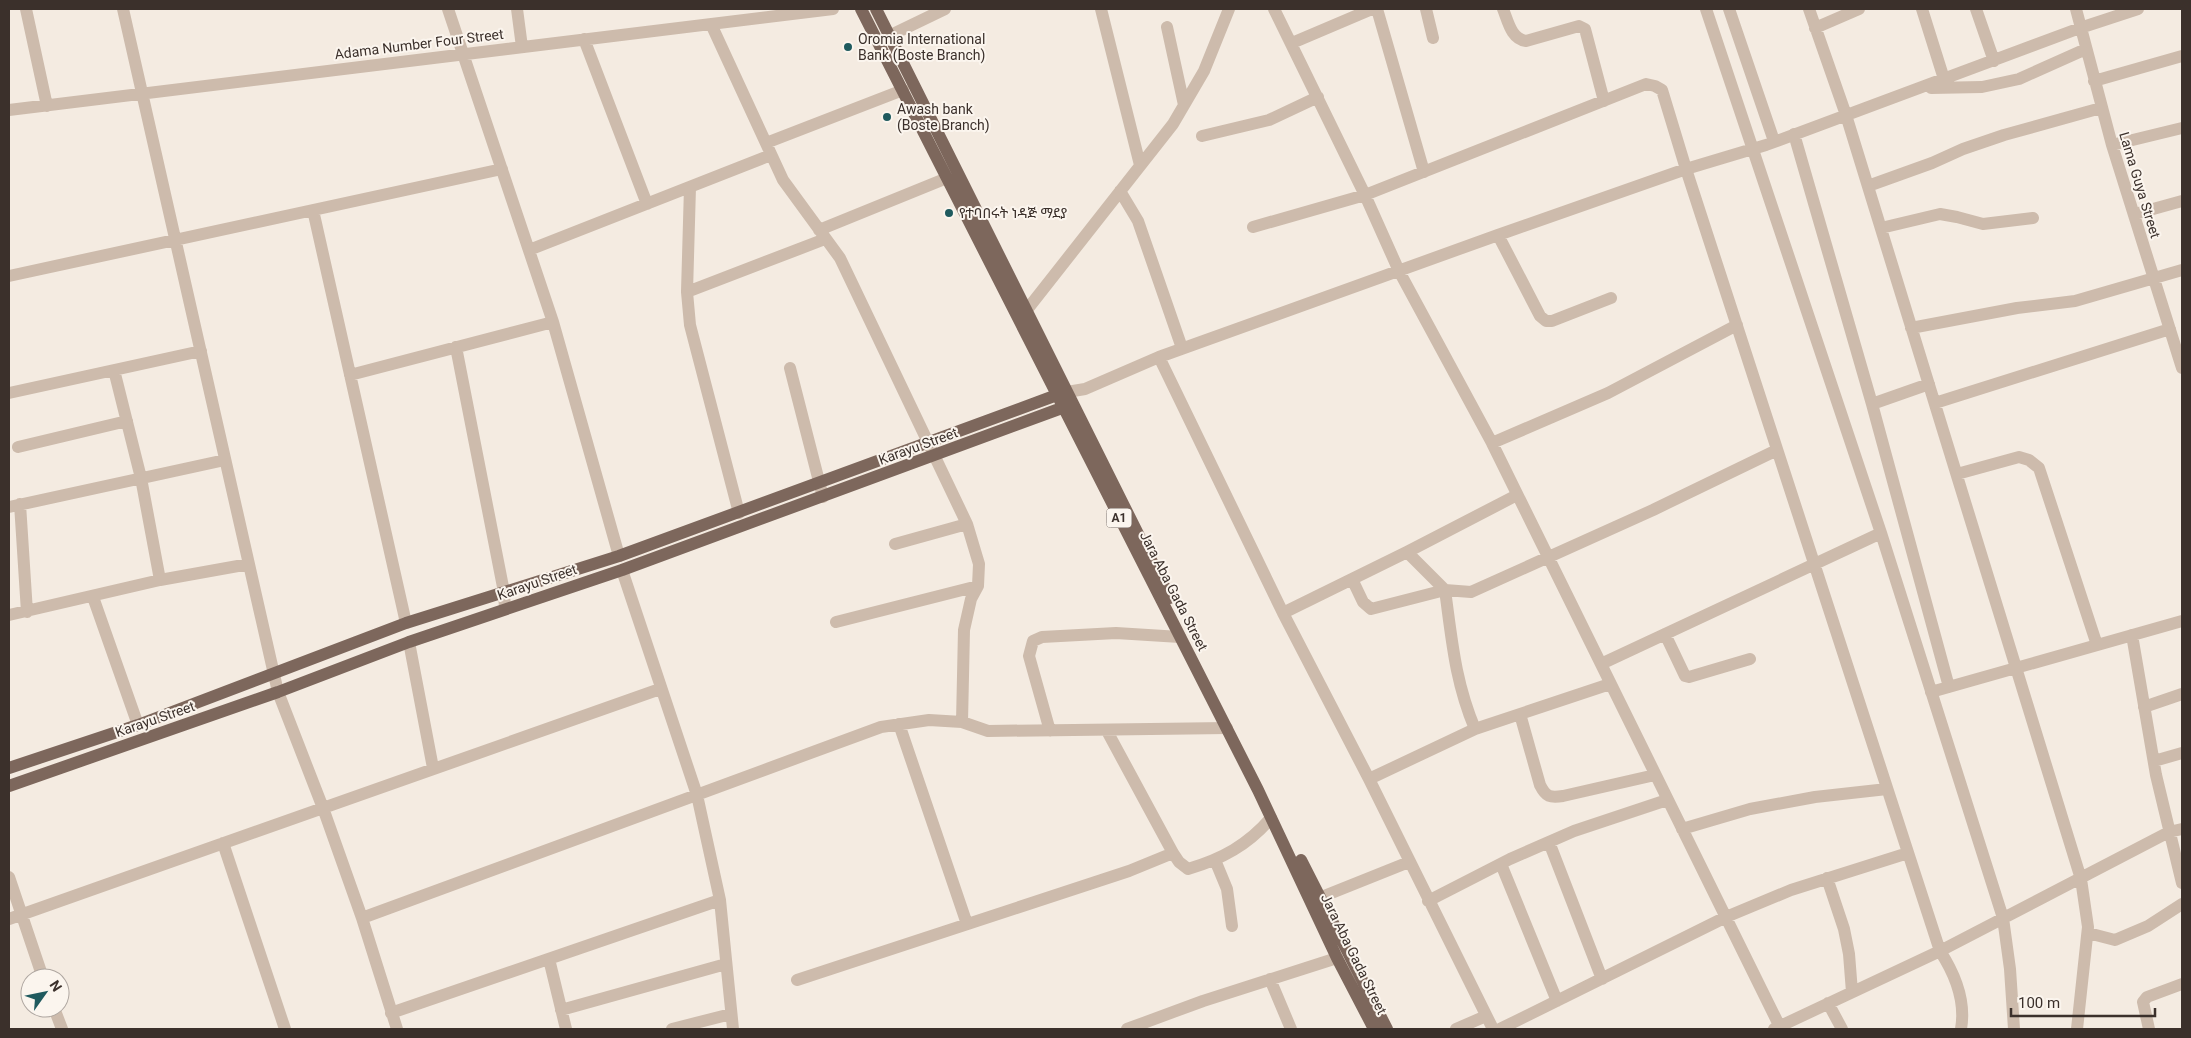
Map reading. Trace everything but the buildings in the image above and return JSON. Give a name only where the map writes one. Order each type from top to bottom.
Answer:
[{"type":"main road","name":"Jara Aba Gada Street","points":[[861,9],[947,178],[1062,393]]},
{"type":"main road","name":"Jara Aba Gada Street","points":[[876,9],[1026,311],[1068,406],[1180,636],[1272,818],[1337,958],[1374,1029]]},
{"type":"main road","name":"Karayu Street","points":[[9,768],[138,725],[274,675],[406,623],[619,556],[1062,393]]},
{"type":"main road","name":"Jara Aba Gada Street","points":[[1068,406],[1387,1029]]},
{"type":"main road","name":"Karayu Street","points":[[9,786],[278,692],[409,642],[622,570],[823,498],[1068,406]]},
{"type":"street","points":[[26,9],[47,106]]},
{"type":"street","points":[[123,9],[278,692],[323,808],[362,918],[390,1013],[397,1029]]},
{"type":"street","points":[[448,9],[552,322],[619,556]]},
{"type":"street","points":[[516,9],[522,47]]},
{"type":"street","name":"Adama Number Four Street","points":[[9,110],[833,9]]},
{"type":"street","points":[[889,36],[944,9]]},
{"type":"street","points":[[1101,9],[1140,165]]},
{"type":"street","points":[[1026,311],[1173,124],[1204,72],[1229,9]]},
{"type":"street","points":[[1274,9],[1365,195],[1399,270],[1492,443],[1726,918],[1778,1028],[1940,951],[2169,832],[2182,829]]},
{"type":"street","points":[[1292,43],[1372,9]]},
{"type":"street","points":[[1378,9],[1424,172]]},
{"type":"street","points":[[1426,9],[1433,38]]},
{"type":"street","points":[[1503,9],[1515,36],[1526,41],[1579,26],[1584,29],[1604,101]]},
{"type":"street","points":[[1706,9],[1881,533],[2003,918],[2010,969],[2014,1029]]},
{"type":"street","points":[[1729,9],[1774,141]]},
{"type":"street","points":[[1809,9],[1846,115],[2085,897],[2088,933],[2077,1029]]},
{"type":"street","points":[[1815,28],[1859,9]]},
{"type":"street","points":[[1922,9],[1944,79]]},
{"type":"street","points":[[1976,9],[1994,61]]},
{"type":"street","name":"Lama Guya Street","points":[[2076,9],[2112,145],[2182,365]]},
{"type":"street","points":[[1062,393],[1085,389],[1182,348],[1686,169],[1794,134],[2080,28],[2138,9]]},
{"type":"street","points":[[711,24],[782,180],[840,258],[967,524],[979,564],[978,586],[971,599],[964,630],[962,722]]},
{"type":"street","points":[[1167,27],[1184,105]]},
{"type":"street","points":[[584,39],[647,204]]},
{"type":"street","points":[[1919,88],[1982,87],[2019,79],[2086,49]]},
{"type":"street","points":[[2094,81],[2182,56]]},
{"type":"street","points":[[1253,227],[1365,195],[1646,84],[1662,90],[1736,325],[1940,951],[1950,966],[1960,994],[1961,1029]]},
{"type":"street","points":[[529,250],[690,187],[768,149],[902,90]]},
{"type":"street","points":[[1202,136],[1268,120],[1318,97]]},
{"type":"street","points":[[1868,186],[2004,135],[2101,108]]},
{"type":"street","points":[[2112,145],[2182,128]]},
{"type":"street","points":[[1794,134],[1872,404],[1949,687]]},
{"type":"street","points":[[9,276],[502,169]]},
{"type":"street","points":[[687,292],[947,178]]},
{"type":"street","points":[[690,187],[687,292],[690,325],[739,513]]},
{"type":"street","points":[[1120,191],[1138,221],[1182,348]]},
{"type":"street","points":[[2135,214],[2182,201]]},
{"type":"street","points":[[313,210],[406,623]]},
{"type":"street","points":[[1881,228],[1940,214],[1983,224],[2033,218]]},
{"type":"street","points":[[1498,235],[1540,316],[1546,321],[1552,321],[1611,298]]},
{"type":"street","points":[[1912,328],[2017,308],[2076,301],[2182,270]]},
{"type":"street","points":[[350,375],[552,322]]},
{"type":"street","points":[[1492,443],[1608,393],[1736,325]]},
{"type":"street","points":[[1934,403],[2170,329]]},
{"type":"street","points":[[456,347],[504,592],[505,609]]},
{"type":"street","points":[[9,393],[201,351]]},
{"type":"street","points":[[1158,357],[1283,613],[1370,779],[1428,901],[1493,1029]]},
{"type":"street","points":[[790,368],[823,498]]},
{"type":"street","points":[[114,370],[142,478],[160,580]]},
{"type":"street","points":[[1872,404],[1929,384]]},
{"type":"street","points":[[1068,406],[1085,389]]},
{"type":"street","points":[[18,447],[127,421]]},
{"type":"street","points":[[1352,579],[1363,602],[1371,609],[1445,590],[1471,592],[1777,450]]},
{"type":"street","points":[[1956,474],[2019,457],[2029,460],[2039,468],[2097,645]]},
{"type":"street","points":[[27,612],[14,505],[225,460]]},
{"type":"street","points":[[1283,613],[1517,495]]},
{"type":"street","points":[[895,544],[967,524]]},
{"type":"street","points":[[1601,664],[1881,533]]},
{"type":"street","points":[[1407,552],[1445,590],[1457,676],[1463,701],[1474,729]]},
{"type":"street","points":[[9,616],[160,580],[249,564]]},
{"type":"street","points":[[622,570],[697,795],[720,900],[733,1029]]},
{"type":"street","points":[[836,622],[978,586]]},
{"type":"street","points":[[93,597],[138,725]]},
{"type":"street","points":[[1931,692],[2182,621]]},
{"type":"street","points":[[1050,731],[1028,656],[1033,641],[1042,637],[1116,633],[1180,636]]},
{"type":"street","points":[[1665,634],[1685,676],[1689,677],[1750,659]]},
{"type":"street","points":[[2132,635],[2154,761],[2182,883]]},
{"type":"street","points":[[409,642],[432,768]]},
{"type":"street","points":[[1370,779],[1474,729],[1610,684]]},
{"type":"street","points":[[15,916],[660,688]]},
{"type":"street","points":[[2144,706],[2182,694]]},
{"type":"street","points":[[1520,714],[1540,785],[1545,795],[1552,798],[1655,775]]},
{"type":"street","points":[[362,918],[881,727],[929,720],[962,722],[988,731],[1227,728]]},
{"type":"street","points":[[899,724],[967,924]]},
{"type":"street","points":[[1107,731],[1173,853],[1179,862],[1188,869],[1215,860],[1236,850],[1258,834],[1272,818]]},
{"type":"street","points":[[2154,761],[2182,754]]},
{"type":"street","points":[[1682,829],[1750,809],[1815,797],[1887,789]]},
{"type":"street","points":[[1428,901],[1574,831],[1667,800]]},
{"type":"street","points":[[1549,842],[1602,979]]},
{"type":"street","points":[[223,844],[285,1029]]},
{"type":"street","points":[[797,980],[1129,871],[1173,853]]},
{"type":"street","points":[[1500,1029],[1726,918],[1791,890],[1908,853]]},
{"type":"street","points":[[1215,860],[1227,889],[1232,926]]},
{"type":"street","points":[[1319,898],[1409,862]]},
{"type":"street","points":[[1502,864],[1557,1001]]},
{"type":"street","points":[[9,878],[15,916],[38,968]]},
{"type":"street","points":[[1828,878],[1844,929],[1849,954],[1852,992]]},
{"type":"street","points":[[390,1013],[720,900]]},
{"type":"street","points":[[2088,933],[2115,940],[2148,926],[2182,904]]},
{"type":"street","points":[[1127,1029],[1203,1001],[1337,958]]},
{"type":"street","points":[[549,959],[566,1029]]},
{"type":"street","points":[[561,1010],[726,964]]},
{"type":"street","points":[[1270,979],[1291,1029]]},
{"type":"street","points":[[2149,1029],[2143,1002],[2146,997],[2182,984]]},
{"type":"street","points":[[1828,1003],[1842,1029]]},
{"type":"street","points":[[672,1029],[731,1014]]},
{"type":"street","points":[[1456,1029],[1486,1016]]},
{"type":"place","name":"Oromia International Bank (Boste Branch)","points":[[848,47]]},
{"type":"place","name":"Awash bank (Boste Branch)","points":[[887,117]]},
{"type":"place","name":"የተባበሩት ነዳጅ ማደያ","points":[[949,213]]}]
